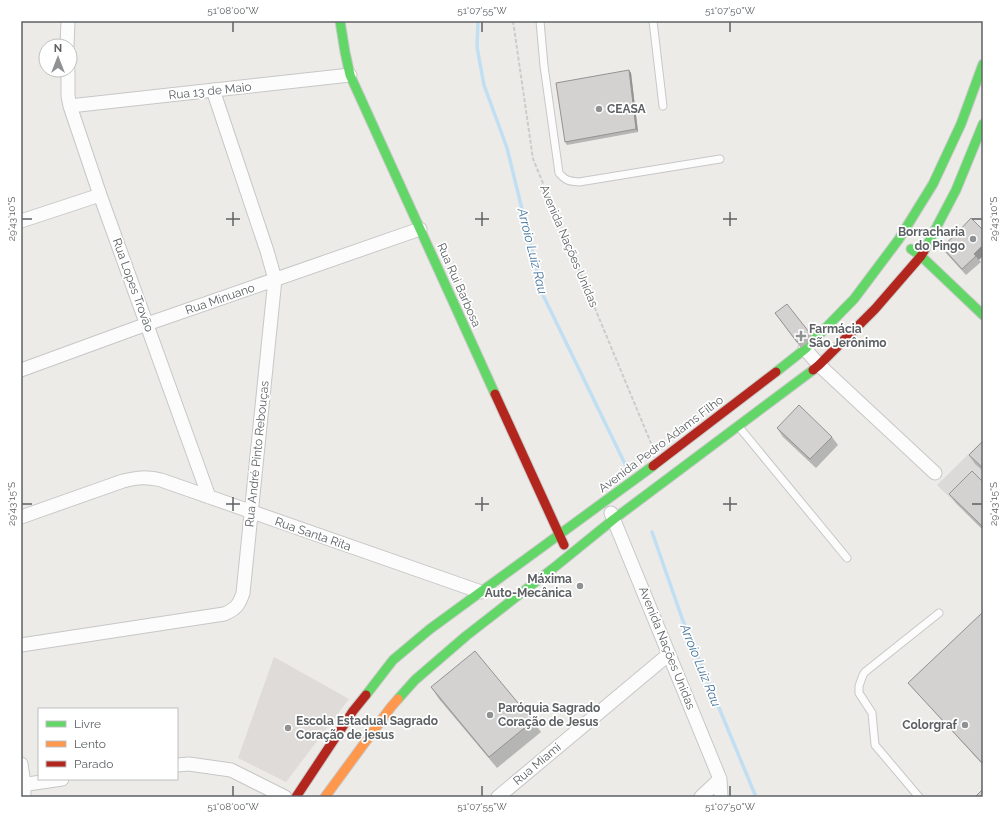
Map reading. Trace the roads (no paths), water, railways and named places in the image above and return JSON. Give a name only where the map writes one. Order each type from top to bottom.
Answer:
[{"type":"main road","name":"Rua Rui Barbosa","points":[[340,21],[350,76],[569,556]]},
{"type":"main road","name":"Avenida Pedro Adams Filho","points":[[325,797],[391,707],[415,680],[466,636],[614,519],[805,349],[854,299],[899,239],[933,184],[961,124],[983,64]]},
{"type":"main road","name":"Avenida Pedro Adams Filho","points":[[296,797],[353,711],[394,660],[430,629],[659,462],[702,441],[738,426],[819,365],[875,309],[921,256],[956,190],[983,124]]},
{"type":"main road","points":[[899,239],[921,256],[983,315]]},
{"type":"street","points":[[67,38],[68,21]]},
{"type":"street","name":"Rua 13 de Maio","points":[[70,106],[350,76]]},
{"type":"street","name":"Rua Lopes Trovão","points":[[68,78],[68,96],[70,106],[100,194],[209,497]]},
{"type":"street","name":"Rua André Pinto Rebouças","points":[[21,644],[224,614],[232,611],[238,605],[243,593],[275,280],[267,251],[213,90]]},
{"type":"street","points":[[21,221],[100,194]]},
{"type":"street","name":"Rua Minuano","points":[[21,370],[147,324],[420,229]]},
{"type":"street","points":[[805,349],[819,365],[935,473]]},
{"type":"street","name":"Rua Santa Rita","points":[[21,517],[124,481],[146,477],[161,480],[481,592]]},
{"type":"street","name":"Avenida Nações Unidas","points":[[605,501],[614,519],[720,779],[721,797]]},
{"type":"street","name":"Rua Miami","points":[[498,797],[669,654]]},
{"type":"street","points":[[21,764],[23,789],[58,780]]},
{"type":"street","points":[[178,765],[189,764],[231,770],[285,797]]},
{"type":"street","points":[[701,797],[720,779]]},
{"type":"lane","points":[[540,21],[544,66],[559,173],[565,179],[579,182],[720,159]]},
{"type":"lane","points":[[653,21],[663,106]]},
{"type":"lane","points":[[738,426],[847,558]]},
{"type":"lane","points":[[919,797],[875,745],[872,713],[859,693],[859,686],[865,672],[939,613]]},
{"type":"waterway","name":"Arroio Luiz Rau","points":[[478,21],[477,47],[484,85],[507,148],[543,295],[627,468]]},
{"type":"waterway","name":"Arroio Luiz Rau","points":[[652,532],[683,621],[756,797]]},
{"type":"place","name":"CEASA","points":[[599,109]]},
{"type":"place","name":"Borracharia do Pingo","points":[[973,239]]},
{"type":"place","name":"Farmácia São Jerônimo","points":[[801,336]]},
{"type":"place","name":"Máxima Auto-Mecânica","points":[[580,586]]},
{"type":"place","name":"Paróquia Sagrado Coração de Jesus","points":[[490,715]]},
{"type":"place","name":"Colorgraf","points":[[965,725]]},
{"type":"place","name":"Escola Estadual Sagrado Coração de jesus","points":[[288,728]]}]
